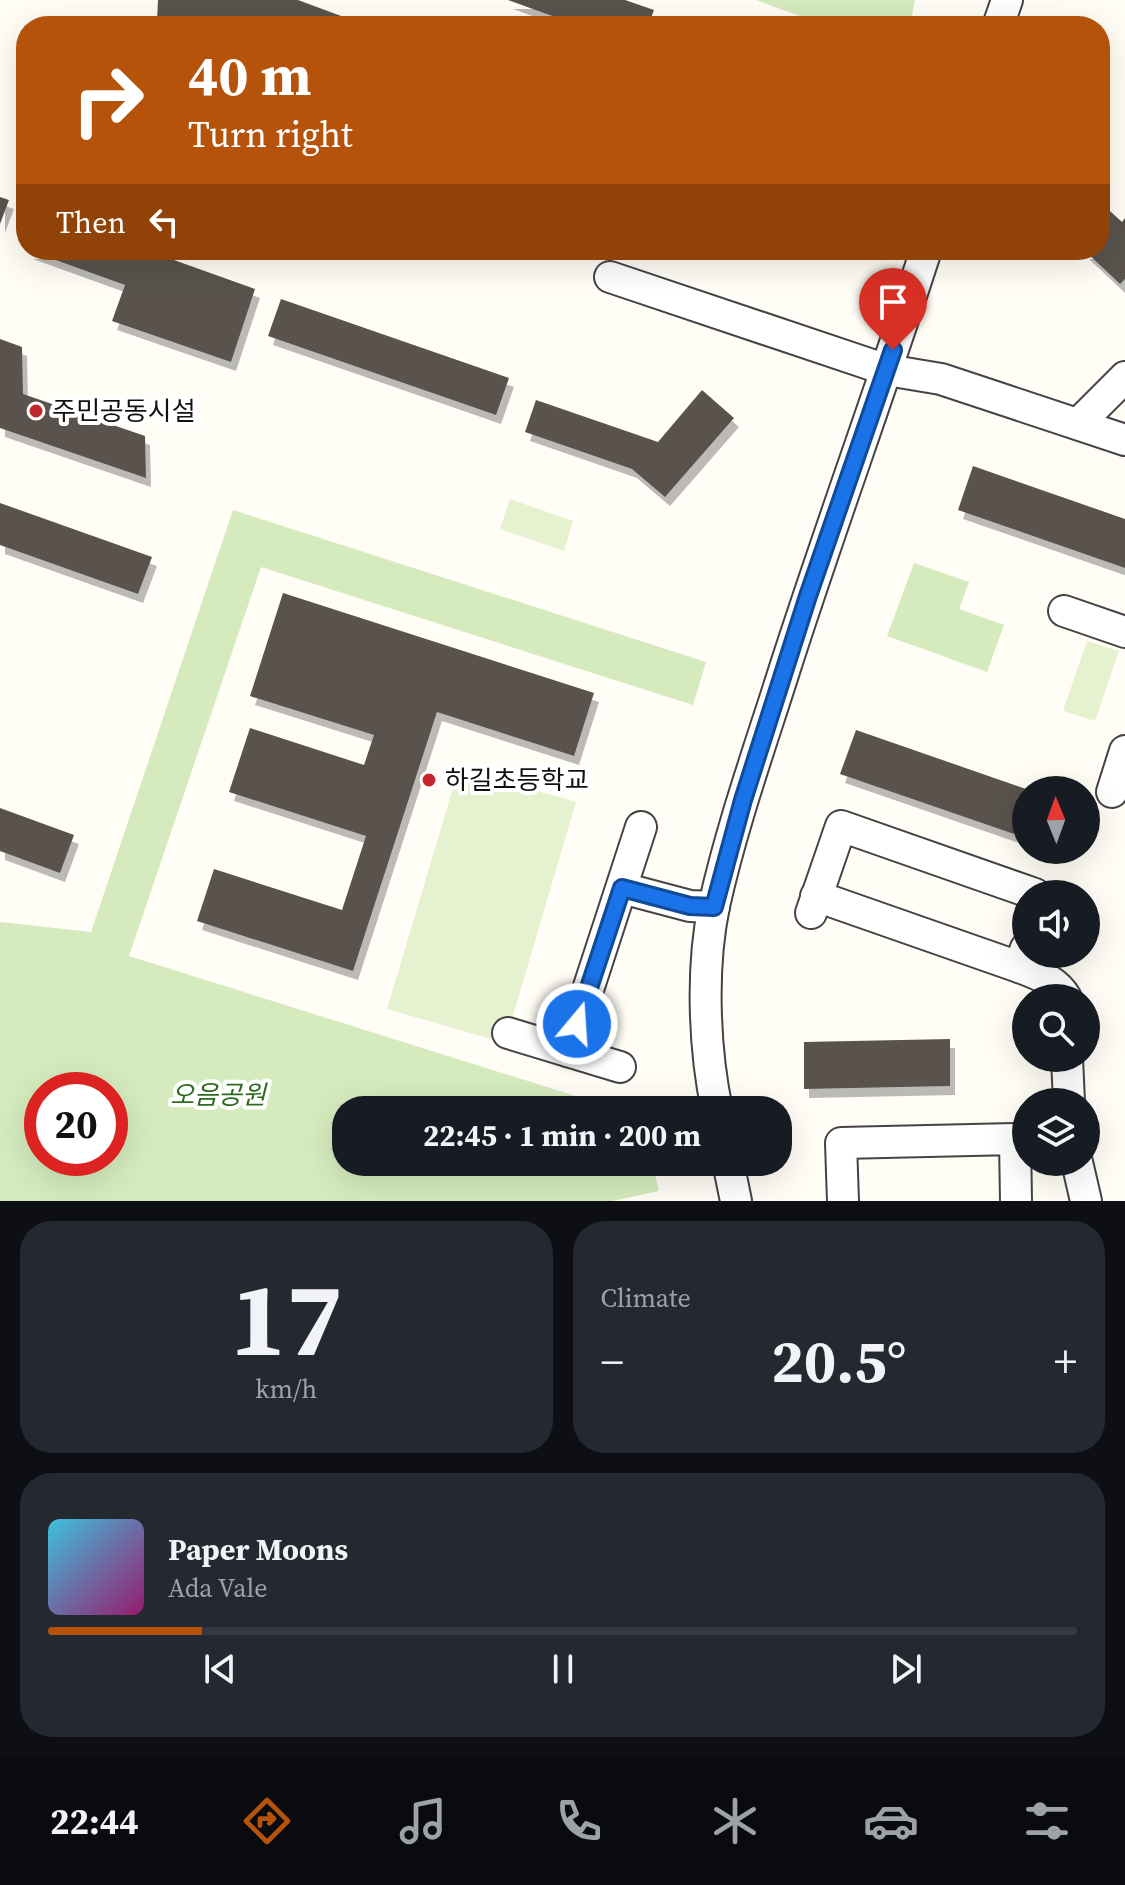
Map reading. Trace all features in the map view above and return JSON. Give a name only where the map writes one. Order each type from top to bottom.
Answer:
[{"type":"street","points":[[714,1096],[710,1074],[707,975],[714,907],[743,800],[813,581],[923,260]]},
{"type":"street","points":[[610,277],[887,370],[941,379],[1125,440]]},
{"type":"street","points":[[1078,424],[1125,377]]},
{"type":"street","points":[[1064,611],[1125,632]]},
{"type":"street","points":[[1112,792],[1125,751]]},
{"type":"street","points":[[1012,886],[841,826],[813,905],[1012,955]]},
{"type":"street","points":[[568,1051],[641,827]]},
{"type":"street","points":[[622,888],[690,906],[714,907]]},
{"type":"street","points":[[1033,968],[1055,984]]},
{"type":"street","points":[[508,1033],[620,1067]]},
{"type":"street","points":[[843,1201],[841,1143],[1015,1139],[1016,1201]]},
{"type":"street","points":[[731,1176],[736,1201]]},
{"type":"street","points":[[1080,1176],[1086,1201]]},
{"type":"green space","points":[[756,0],[915,0],[912,16],[800,16]]},
{"type":"green space","points":[[510,499],[573,521],[564,551],[500,529]]},
{"type":"green space","name":"오음공원","points":[[233,510],[706,662],[693,705],[261,567],[129,956],[575,1096],[332,1096],[332,1176],[655,1176],[659,1191],[612,1201],[0,1201],[0,922],[91,932]]},
{"type":"green space","points":[[914,563],[969,582],[959,609],[1004,625],[987,672],[887,636]]},
{"type":"green space","points":[[1087,641],[1119,651],[1095,721],[1063,711]]},
{"type":"green space","points":[[459,768],[576,802],[505,1043],[387,1009]]},
{"type":"building","points":[[158,0],[298,0],[341,16],[157,16]]},
{"type":"building","points":[[508,0],[625,0],[654,10],[652,16],[552,16]]},
{"type":"building","points":[[0,197],[9,200],[0,224]]},
{"type":"building","points":[[1110,211],[1122,222],[1125,218],[1125,279],[1120,284],[1095,260],[1110,260]]},
{"type":"building","points":[[56,260],[174,260],[255,289],[231,362],[112,321],[125,285]]},
{"type":"building","points":[[281,299],[509,378],[496,415],[268,336]]},
{"type":"building","name":"주민공동시설","points":[[0,339],[22,347],[23,394],[145,436],[146,478],[0,428]]},
{"type":"building","points":[[702,390],[734,418],[665,497],[632,469],[525,432],[536,400],[658,442]]},
{"type":"building","points":[[973,466],[1125,519],[1125,568],[958,510]]},
{"type":"building","points":[[0,503],[152,557],[138,594],[0,545]]},
{"type":"building","points":[[283,593],[594,693],[574,756],[437,712],[353,971],[197,921],[214,869],[342,910],[366,836],[229,792],[250,728],[364,765],[374,735],[250,696]]},
{"type":"building","points":[[856,730],[1012,784],[1012,833],[840,774]]},
{"type":"building","points":[[0,808],[74,835],[60,873],[0,851]]},
{"type":"building","points":[[950,1039],[950,1086],[804,1089],[804,1042]]},
{"type":"place","name":"주민공동시설","points":[[36,411]]},
{"type":"place","name":"하길초등학교","points":[[429,780]]},
{"type":"route","points":[[577,1024],[622,888],[670,902],[714,907],[743,800],[808,596],[893,350]]}]
